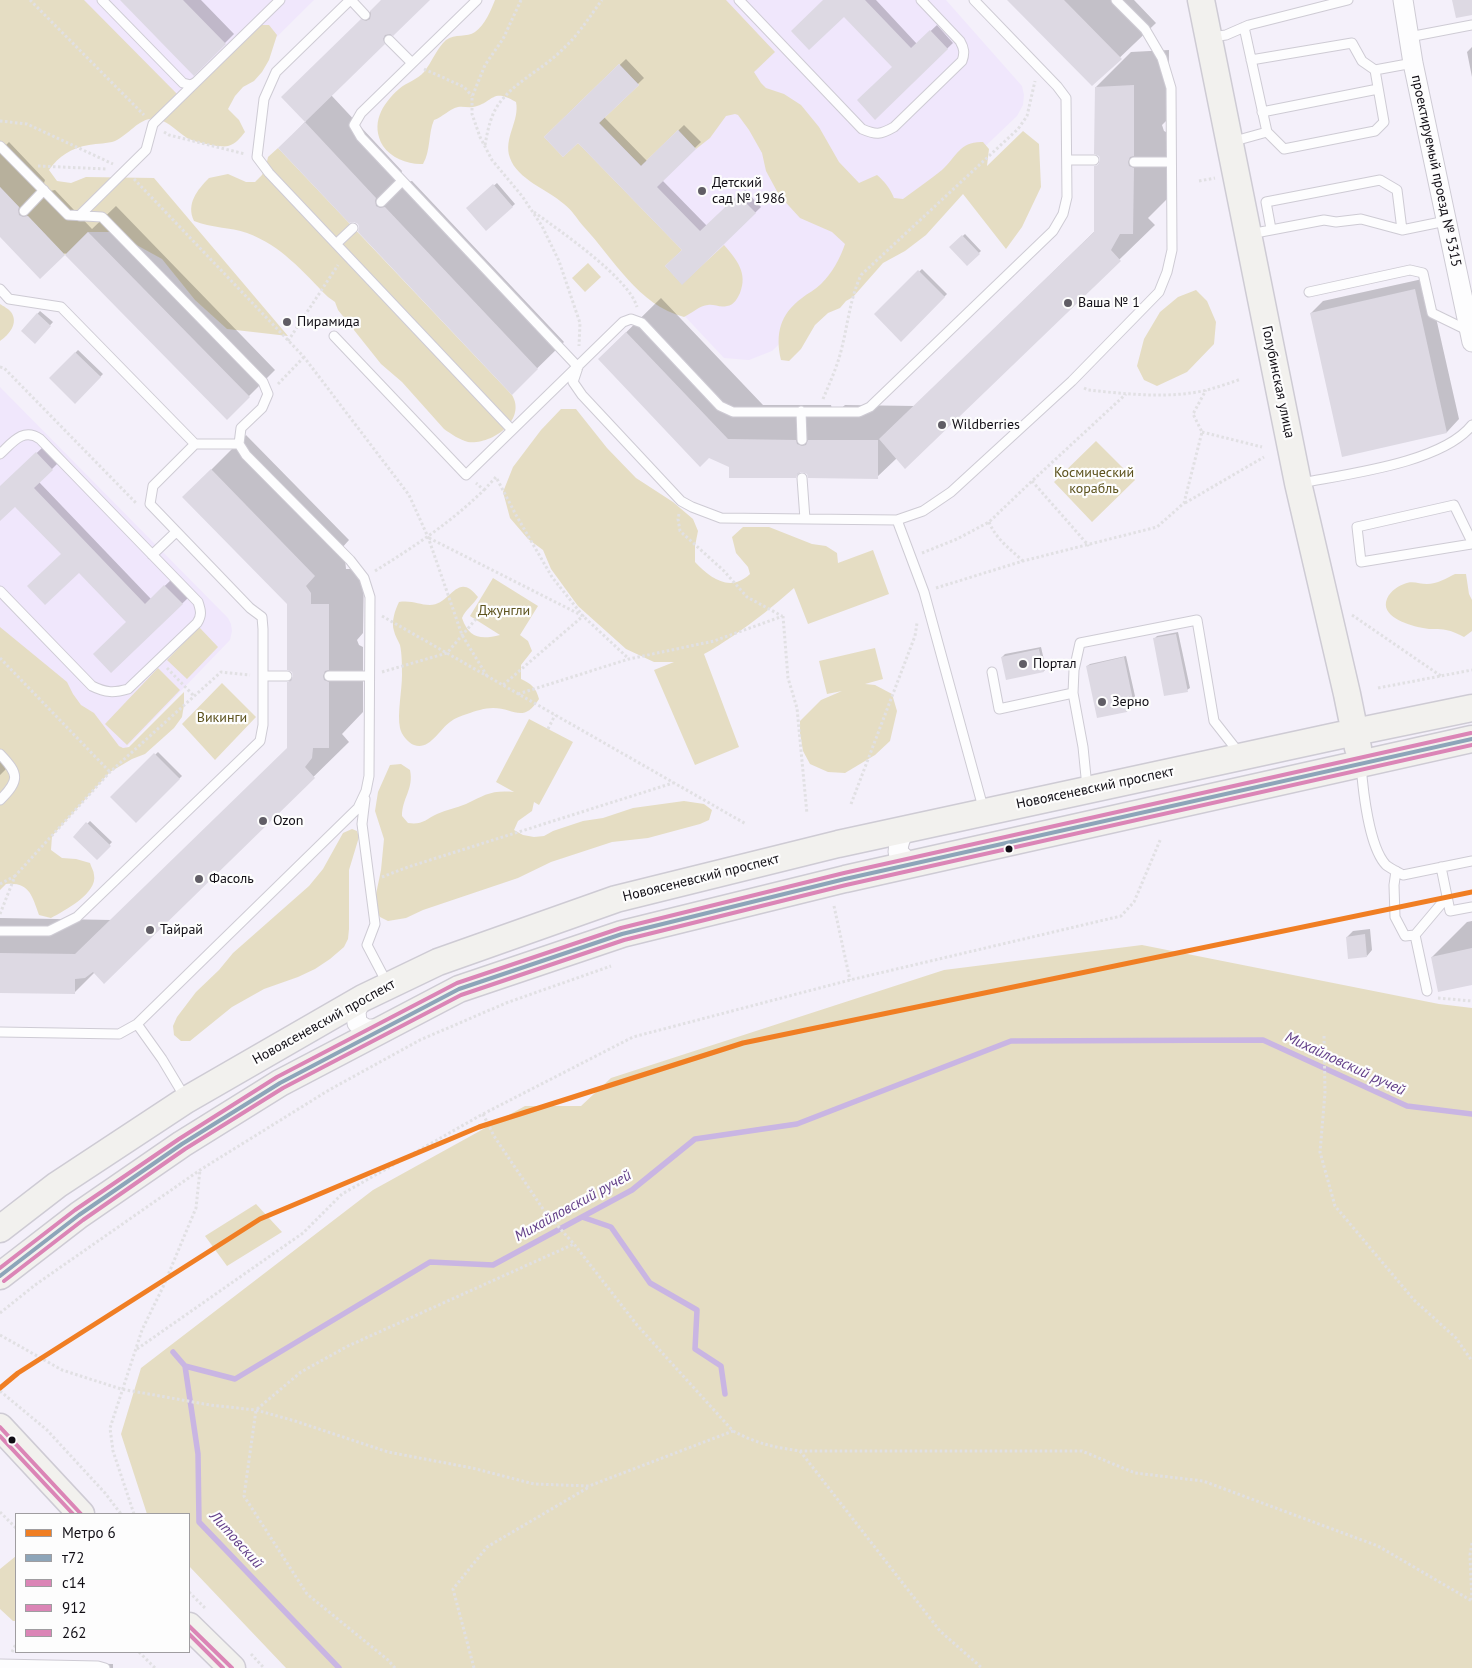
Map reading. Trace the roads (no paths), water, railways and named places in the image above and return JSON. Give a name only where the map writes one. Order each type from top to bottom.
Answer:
[{"type":"main road","name":"Голубинская улица","points":[[1201,0],[1229,142],[1259,232],[1298,483],[1361,763]]},
{"type":"main road","name":"Новоясеневский проспект","points":[[0,1229],[57,1185],[186,1100],[363,998],[438,962],[616,899],[908,828],[1472,708]]},
{"type":"main road","points":[[0,1276],[79,1215],[182,1144],[280,1083],[379,1029],[459,989],[622,934],[845,879],[1472,739]]},
{"type":"main road","points":[[0,1427],[80,1513]]},
{"type":"main road","points":[[190,1627],[232,1668]]},
{"type":"street","name":"проектируемый проезд № 5315","points":[[1403,0],[1413,63],[1471,337]]},
{"type":"street","points":[[908,828],[900,839],[898,852],[905,859],[917,864]]},
{"type":"street","points":[[363,998],[356,1011],[357,1023],[366,1028],[379,1029]]},
{"type":"street","points":[[329,1018],[342,1019],[350,1025],[352,1036],[345,1048]]},
{"type":"lane","points":[[102,0],[183,83],[192,85],[196,82]]},
{"type":"lane","points":[[79,216],[146,150],[153,124],[280,0]]},
{"type":"lane","points":[[365,15],[350,0],[276,72],[264,99],[257,157],[336,244],[512,430]]},
{"type":"lane","points":[[477,0],[361,113],[354,125],[361,137],[578,366]]},
{"type":"lane","points":[[739,0],[862,129],[872,133],[882,133],[894,127],[962,61],[964,55],[960,41],[921,0]]},
{"type":"lane","points":[[334,336],[466,475],[623,322],[631,319],[642,323],[720,406],[733,412],[859,412],[870,407],[1054,231],[1063,214],[1067,197],[1066,98],[1057,86],[974,0]]},
{"type":"lane","points":[[578,366],[574,382],[582,395],[682,501],[692,507],[721,518],[896,520],[923,511],[951,492],[1072,381],[1159,292],[1167,272],[1172,250],[1171,88],[1162,58],[1145,29],[1116,0]]},
{"type":"lane","points":[[1208,38],[1226,35],[1244,27],[1348,0]]},
{"type":"lane","points":[[1409,38],[1472,25]]},
{"type":"lane","points":[[1244,27],[1267,132],[1284,149],[1376,131],[1384,122],[1375,70]]},
{"type":"lane","points":[[390,40],[412,63]]},
{"type":"lane","points":[[1251,60],[1352,42],[1362,61],[1375,70],[1413,63]]},
{"type":"lane","points":[[1262,112],[1378,88]]},
{"type":"lane","points":[[1229,142],[1267,132]]},
{"type":"lane","points":[[0,146],[68,215],[102,218],[263,382],[268,394],[262,408],[241,428],[239,444],[246,455],[350,560],[364,578],[370,598],[370,676],[369,776],[362,824],[375,924],[367,945],[388,985]]},
{"type":"lane","points":[[1067,160],[1094,160]]},
{"type":"lane","points":[[1134,162],[1171,162]]},
{"type":"lane","points":[[1402,230],[1396,190],[1380,180],[1266,202],[1259,232],[1324,220],[1336,222],[1361,219],[1402,230],[1446,221]]},
{"type":"lane","points":[[381,202],[402,181]]},
{"type":"lane","points":[[24,211],[44,190]]},
{"type":"lane","points":[[336,244],[354,228]]},
{"type":"lane","points":[[1309,292],[1410,270],[1423,273],[1432,313],[1471,337]]},
{"type":"lane","points":[[0,289],[9,299],[61,307],[195,444]]},
{"type":"lane","points":[[801,412],[802,440]]},
{"type":"lane","points":[[1298,483],[1385,468],[1439,449],[1466,433],[1472,424]]},
{"type":"lane","points":[[0,454],[19,436],[35,435],[198,602],[201,610],[197,623],[128,689],[115,693],[103,692],[92,686],[0,591]]},
{"type":"lane","points":[[0,931],[49,931],[77,917],[260,741],[263,725],[262,617],[250,608],[150,504],[153,486],[195,444],[239,444]]},
{"type":"lane","points":[[802,478],[806,519]]},
{"type":"lane","points":[[1454,505],[1472,543],[1362,562],[1356,527],[1454,505]]},
{"type":"lane","points":[[896,520],[924,592],[984,812]]},
{"type":"lane","points":[[152,555],[176,532]]},
{"type":"lane","points":[[1087,790],[1083,747],[1073,693],[1074,670],[1080,643],[1197,620],[1214,721],[1241,756]]},
{"type":"lane","points":[[992,672],[999,709],[1073,693]]},
{"type":"lane","points":[[263,676],[287,676]]},
{"type":"lane","points":[[329,676],[370,676]]},
{"type":"lane","points":[[0,754],[14,770],[15,779],[12,788],[0,800]]},
{"type":"lane","points":[[1361,763],[1364,791],[1376,850],[1387,865],[1403,875],[1472,861]]},
{"type":"lane","points":[[0,1032],[119,1034],[136,1024],[358,808],[366,791]]},
{"type":"lane","points":[[1441,867],[1450,911],[1472,907]]},
{"type":"lane","points":[[1396,871],[1395,917],[1405,936],[1415,935],[1447,897]]},
{"type":"lane","points":[[1415,935],[1427,991]]},
{"type":"lane","points":[[136,1024],[162,1059],[186,1100]]},
{"type":"lane","points":[[0,1664],[98,1666],[105,1668]]},
{"type":"waterway","name":"Михайловский ручей","points":[[185,1366],[235,1379],[430,1262],[493,1265],[632,1190],[695,1139],[797,1124],[1011,1041],[1263,1040],[1407,1106],[1472,1114]]},
{"type":"waterway","points":[[582,1217],[611,1227],[650,1283],[697,1310],[695,1349],[721,1366],[725,1394]]},
{"type":"waterway","points":[[173,1352],[185,1366]]},
{"type":"waterway","name":"Литовский","points":[[185,1366],[198,1454],[199,1522],[339,1668]]},
{"type":"metro line","name":"6","points":[[0,1388],[18,1373],[260,1219],[479,1127],[743,1043],[1472,892]]},
{"type":"place","name":"Детский сад № 1986","points":[[702,191]]},
{"type":"place","name":"Ваша № 1","points":[[1068,303]]},
{"type":"place","name":"Пирамида","points":[[287,322]]},
{"type":"place","name":"Wildberries","points":[[942,425]]},
{"type":"place","name":"Портал","points":[[1023,664]]},
{"type":"place","name":"Зерно","points":[[1102,702]]},
{"type":"place","name":"Ozon","points":[[263,821]]},
{"type":"place","name":"Фасоль","points":[[199,879]]},
{"type":"place","name":"Тайрай","points":[[150,930]]},
{"type":"park label","name":"Космический корабль","points":[[1094,482]]},
{"type":"park label","name":"Джунгли","points":[[504,611]]},
{"type":"park label","name":"Викинги","points":[[222,718]]}]
